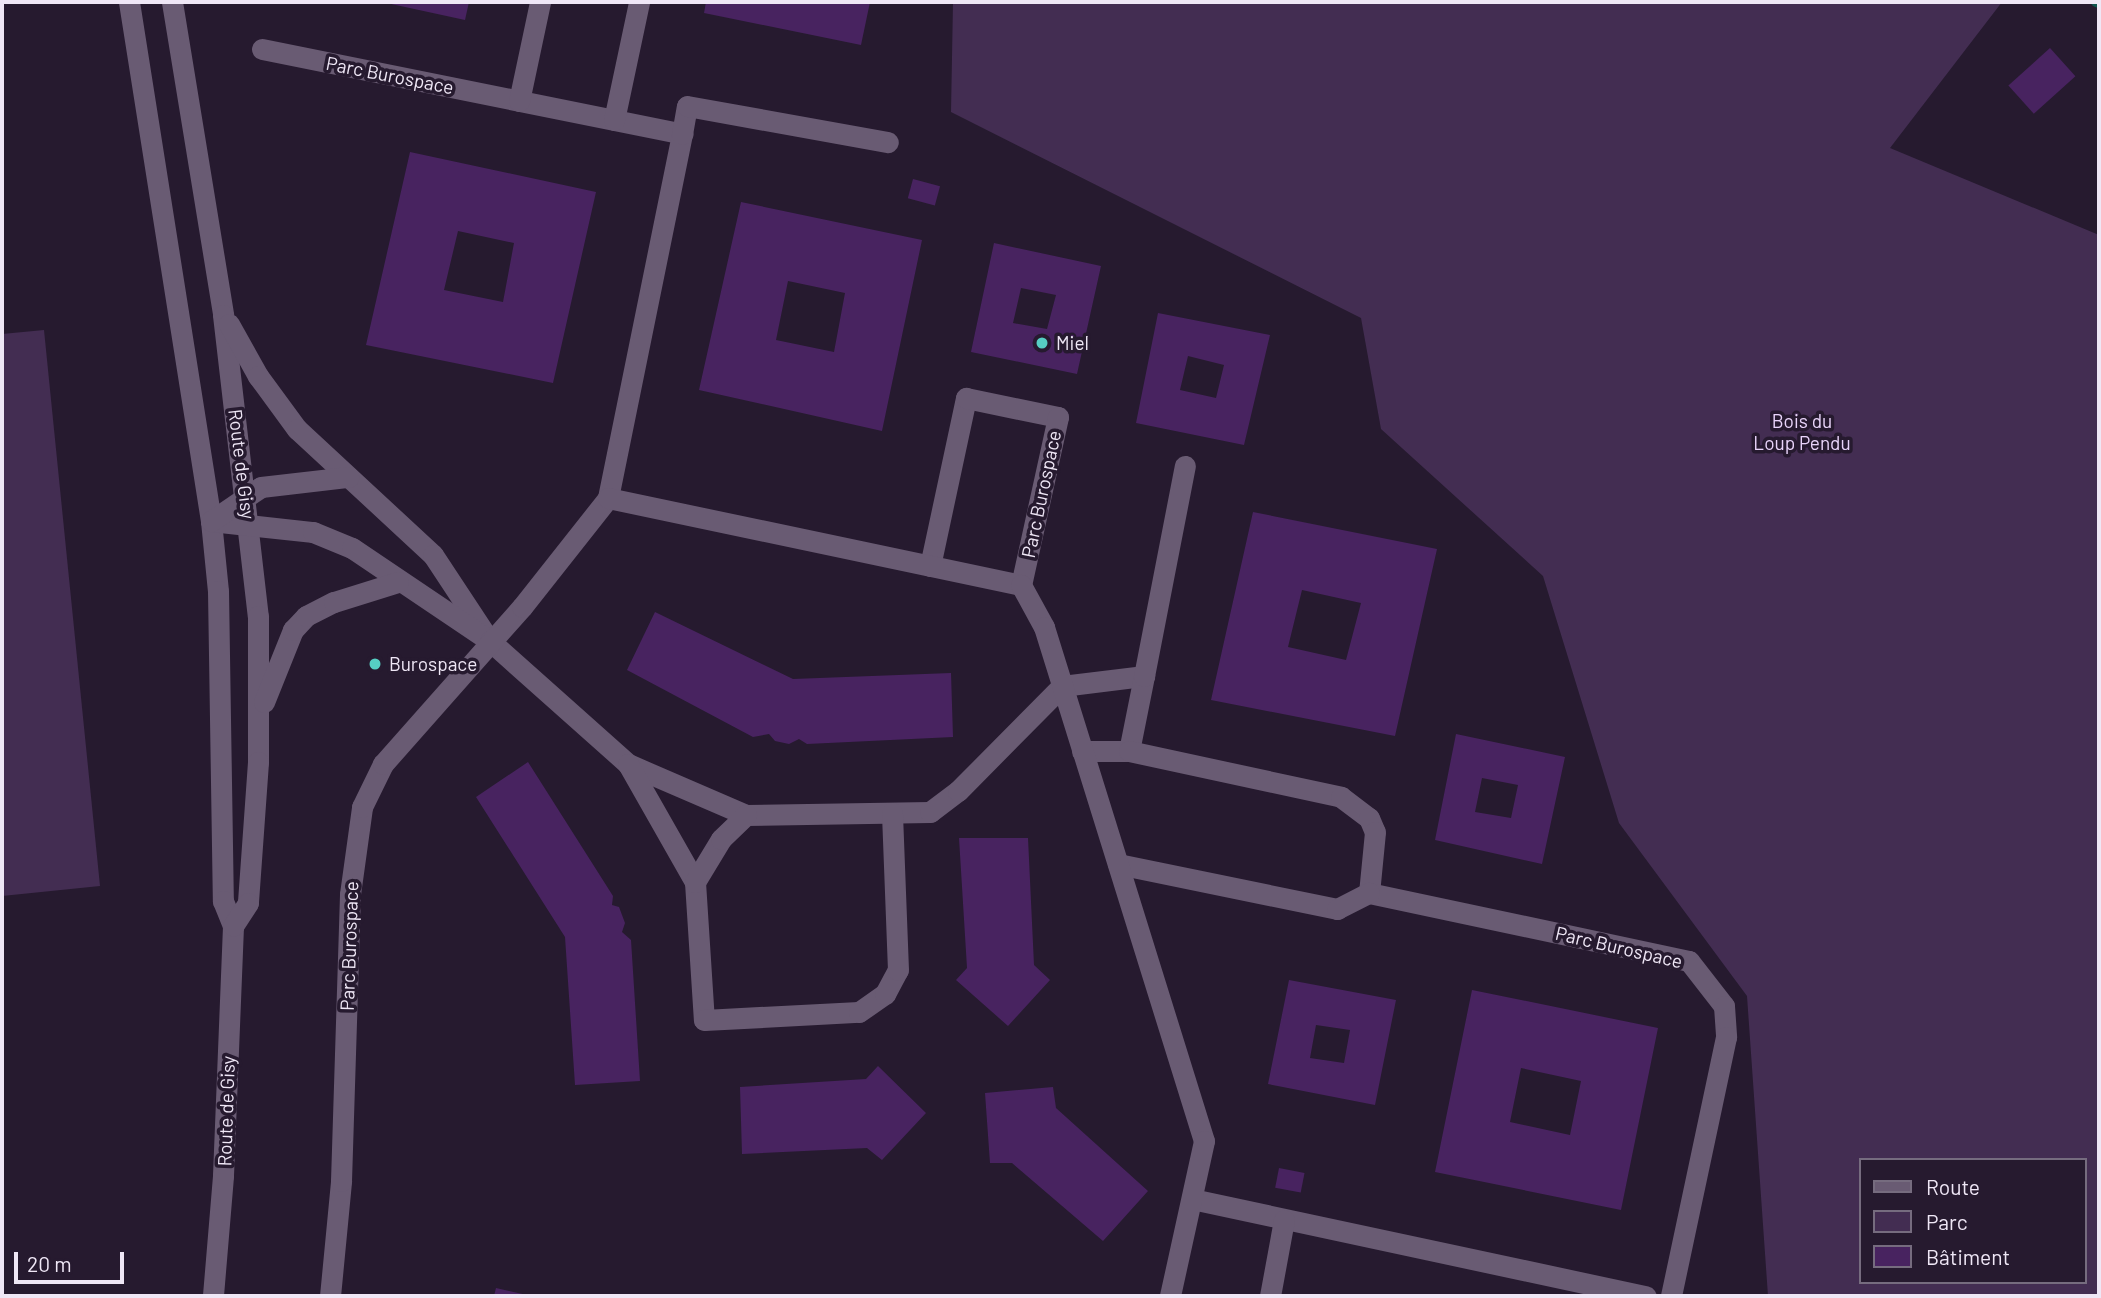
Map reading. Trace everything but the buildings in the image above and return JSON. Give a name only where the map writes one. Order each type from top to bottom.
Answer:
[{"type":"street","name":"Route de Gisy","points":[[129,2],[211,521],[221,644],[223,901],[233,926],[223,1175],[213,1296]]},
{"type":"street","name":"Route de Gisy","points":[[172,2],[223,315],[258,617],[259,714],[248,903],[233,926]]},
{"type":"street","points":[[519,101],[540,2]]},
{"type":"street","points":[[614,120],[639,2]]},
{"type":"street","name":"Parc Burospace","points":[[262,49],[682,134]]},
{"type":"street","name":"Parc Burospace","points":[[331,1296],[341,1181],[350,894],[362,807],[383,764],[490,642],[608,498],[687,106],[888,142]]},
{"type":"street","points":[[223,315],[277,404],[348,477],[433,555],[490,642]]},
{"type":"street","name":"Parc Burospace","points":[[930,566],[966,398],[1058,417],[1021,585]]},
{"type":"street","points":[[1129,751],[1185,466]]},
{"type":"street","points":[[211,521],[245,496],[288,481],[348,477]]},
{"type":"street","name":"Parc Burospace","points":[[608,498],[1021,585],[1036,606],[1204,1141],[1170,1296]]},
{"type":"street","points":[[211,521],[332,537],[490,642],[628,764],[746,815],[930,812],[945,804],[1062,686],[1144,676]]},
{"type":"street","points":[[259,714],[293,631],[306,617],[334,602],[398,582]]},
{"type":"street","points":[[1082,751],[1129,751],[1341,797],[1357,806],[1374,832],[1369,893],[1337,908],[1118,864]]},
{"type":"street","points":[[628,764],[695,882],[704,1020],[859,1012],[885,995],[898,970],[892,813]]},
{"type":"street","points":[[695,882],[721,839],[746,815]]},
{"type":"street","name":"Parc Burospace","points":[[1369,893],[1689,961],[1724,1006],[1726,1037],[1671,1296]]},
{"type":"street","points":[[1192,1199],[1646,1296]]},
{"type":"street","points":[[1270,1296],[1284,1220]]},
{"type":"green space","name":"Bois du Loup Pendu","points":[[953,2],[2002,2],[1890,148],[2099,235],[2099,1296],[1768,1296],[1747,996],[1619,823],[1543,576],[1381,429],[1361,318],[951,112]]},
{"type":"green space","points":[[44,330],[100,886],[2,896],[2,334]]},
{"type":"place","name":"Miel","points":[[1042,343]]},
{"type":"place","name":"Burospace","points":[[375,664]]}]
